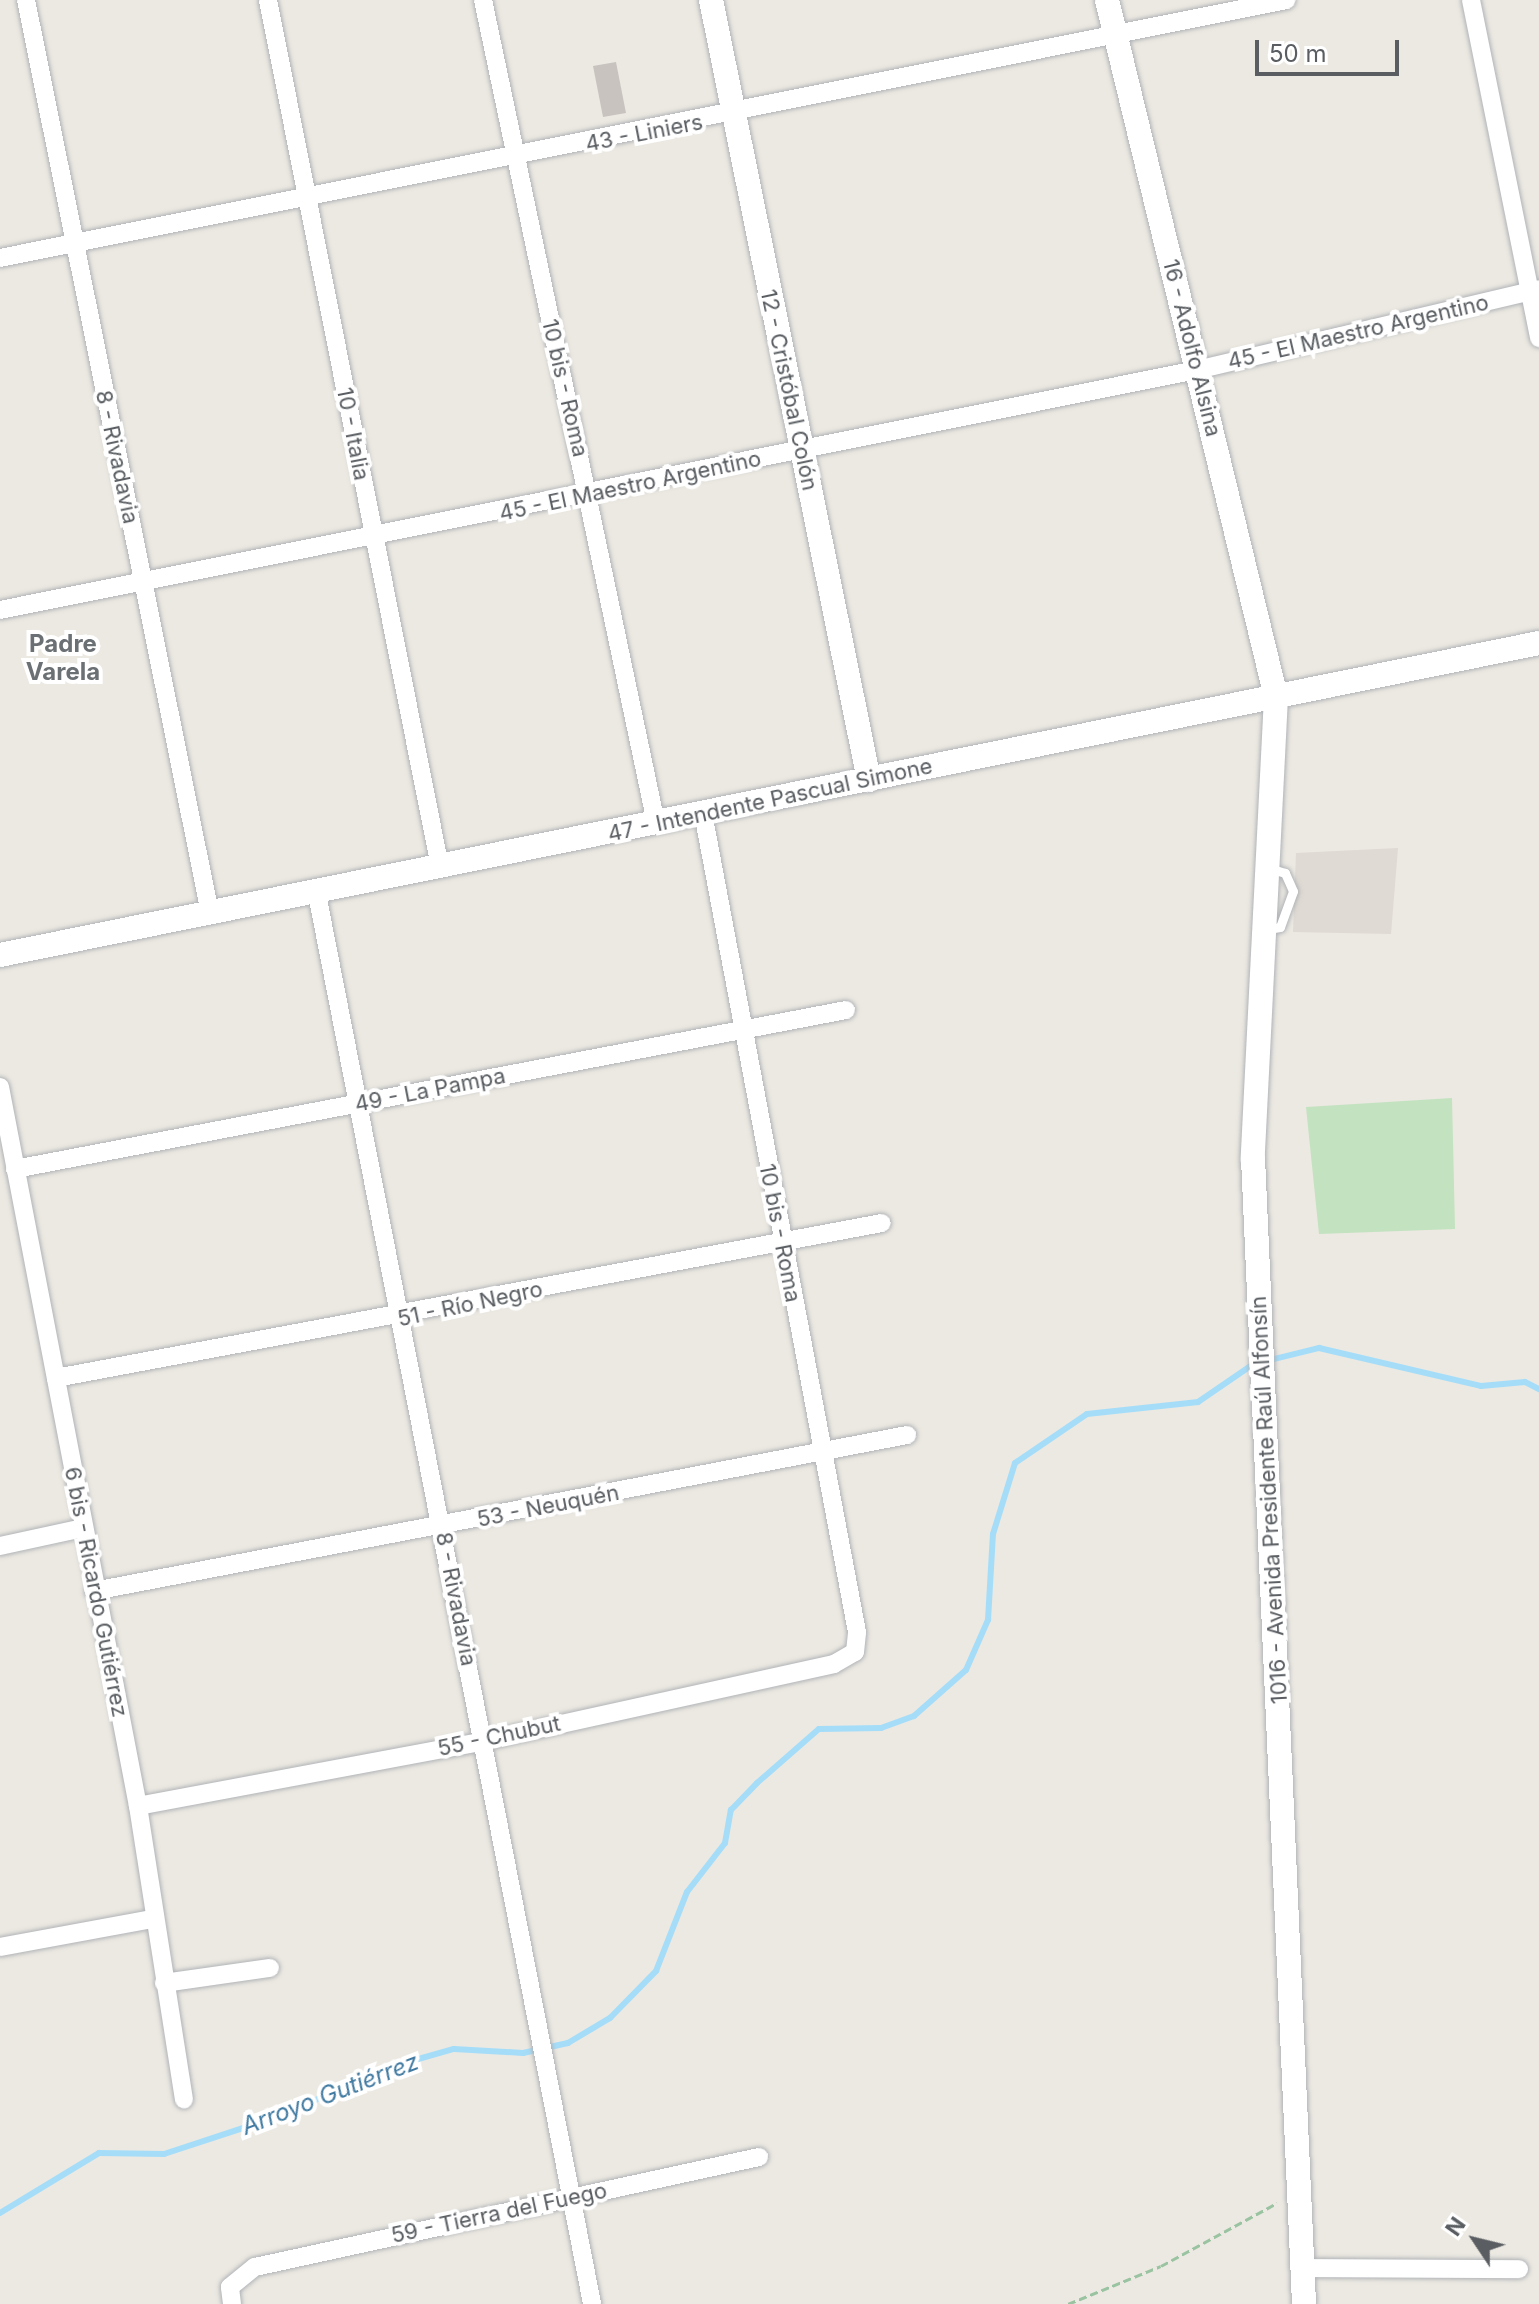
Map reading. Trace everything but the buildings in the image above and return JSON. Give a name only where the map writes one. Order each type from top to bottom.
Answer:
[{"type":"street","name":"8 - Rivadavia","points":[[26,0],[210,913]]},
{"type":"street","name":"10 - Italia","points":[[268,0],[440,867]]},
{"type":"street","name":"10 bis - Roma","points":[[483,0],[656,823]]},
{"type":"street","name":"12 - Cristóbal Colón","points":[[711,0],[869,780]]},
{"type":"street","name":"16 - Adolfo Alsina","points":[[1107,0],[1276,697]]},
{"type":"street","name":"43 - Liniers","points":[[0,258],[733,116],[1286,0]]},
{"type":"street","points":[[1471,0],[1534,290],[1539,338]]},
{"type":"street","name":"45 - El Maestro Argentino","points":[[0,610],[589,496],[1197,370],[1534,290]]},
{"type":"street","name":"47 - Intendente Pascual Simone","points":[[0,955],[317,894],[1539,643]]},
{"type":"street","name":"1016 - Avenida Presidente Raúl Alfonsín","points":[[1276,697],[1272,869],[1253,1158],[1303,2192],[1304,2304]]},
{"type":"street","name":"10 bis - Roma","points":[[703,813],[779,1239],[823,1451],[855,1652]]},
{"type":"street","name":"8 - Rivadavia","points":[[317,894],[592,2304]]},
{"type":"street","name":"49 - La Pampa","points":[[15,1169],[846,1010]]},
{"type":"street","name":"6 bis - Ricardo Gutiérrez","points":[[0,1087],[94,1591],[138,1806],[153,1919],[184,2099]]},
{"type":"street","name":"51 - Río Negro","points":[[56,1378],[400,1318],[779,1239],[882,1223]]},
{"type":"street","name":"53 - Neuquén","points":[[94,1591],[441,1527],[907,1435]]},
{"type":"street","points":[[0,1546],[83,1528]]},
{"type":"street","name":"55 - Chubut","points":[[138,1806],[484,1741],[834,1664],[855,1652]]},
{"type":"street","points":[[0,1947],[153,1919]]},
{"type":"street","points":[[164,1983],[270,1968]]},
{"type":"street","name":"59 - Tierra del Fuego","points":[[232,2304],[230,2287],[239,2273],[759,2157]]},
{"type":"street","points":[[1304,2268],[1519,2269]]},
{"type":"path","points":[[1068,2304],[1161,2266],[1303,2192]]},
{"type":"shaded area","points":[[1398,848],[1391,934],[1293,932],[1296,853]]},
{"type":"green space","points":[[1452,1098],[1455,1229],[1319,1234],[1306,1107]]},
{"type":"waterway","name":"Arroyo Gutiérrez","points":[[1266,1361],[1319,1348],[1481,1386],[1525,1382],[1539,1389]]},
{"type":"waterway","name":"Arroyo Gutiérrez","points":[[0,2213],[99,2153],[164,2154],[289,2113],[373,2072],[454,2049],[523,2053],[568,2043],[610,2018],[656,1971],[687,1892],[725,1843],[731,1810],[757,1783],[819,1729],[881,1728],[914,1716],[966,1670],[988,1620],[993,1534],[1015,1463],[1087,1414],[1198,1402],[1255,1363]]},
{"type":"district","name":"Padre Varela","points":[[63,658]]}]
